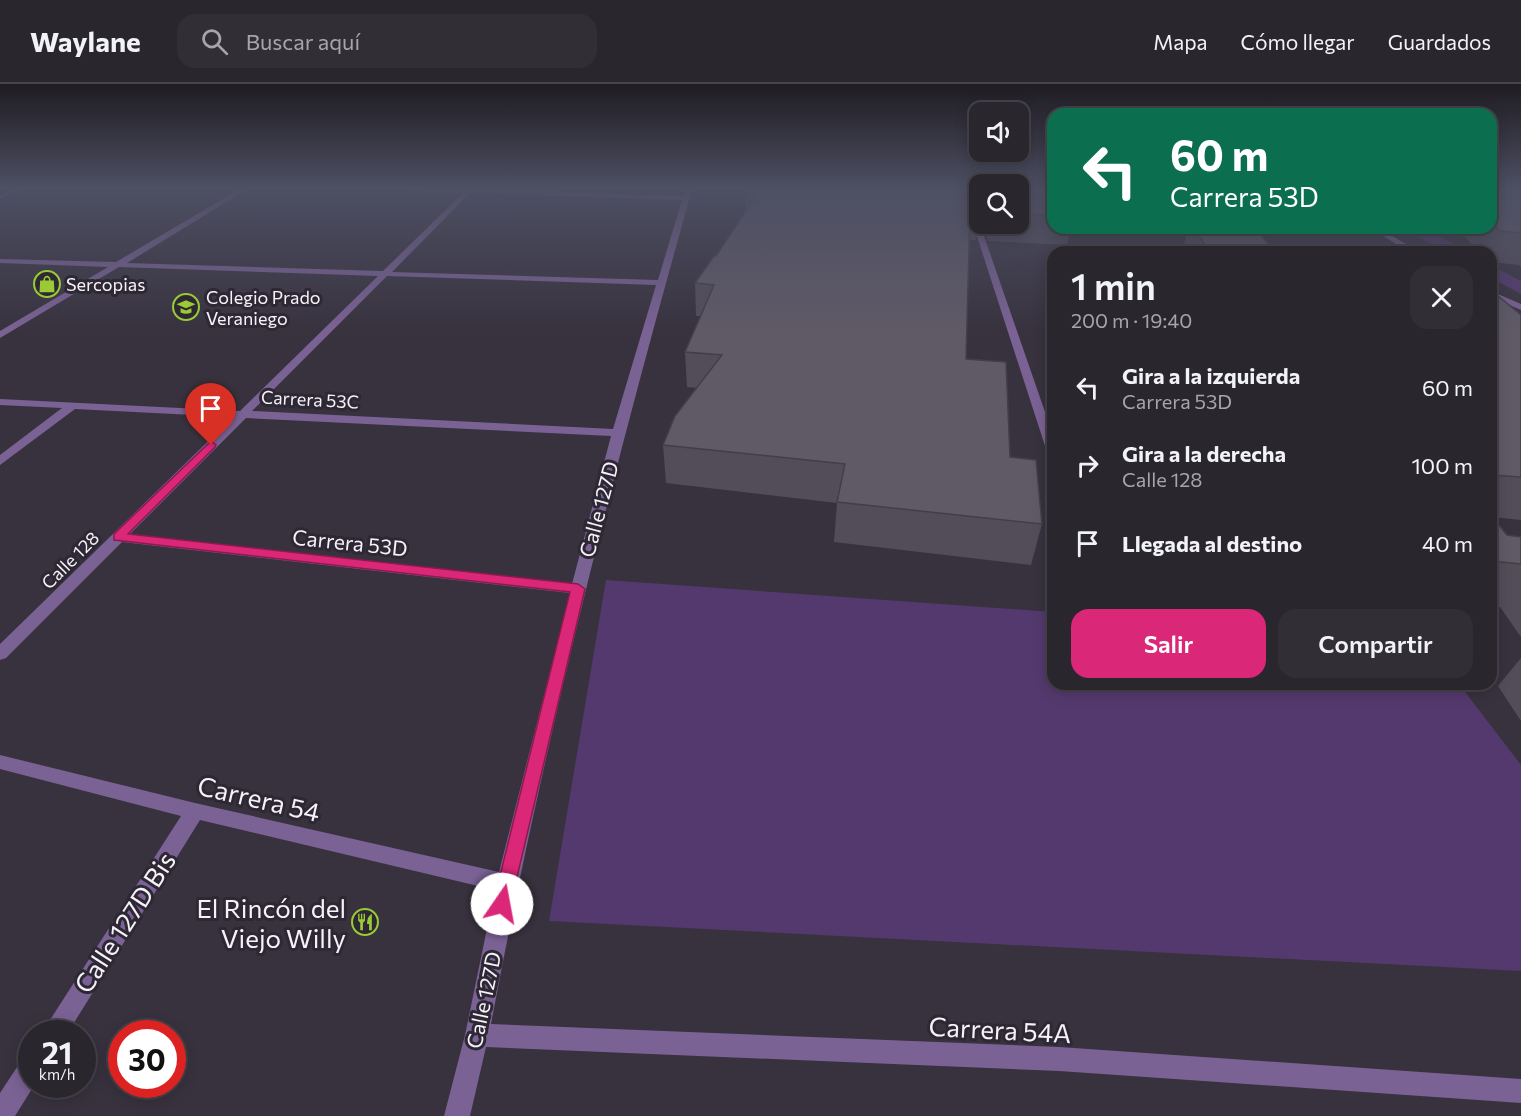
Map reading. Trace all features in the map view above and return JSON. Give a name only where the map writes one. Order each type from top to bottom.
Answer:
[{"type":"street","points":[[0,335],[167,235]]},
{"type":"street","name":"Calle 128","points":[[0,654],[423,235]]},
{"type":"street","name":"Calle 127D","points":[[457,1116],[477,1035],[507,883],[578,589],[618,433],[676,235]]},
{"type":"street","points":[[980,235],[1047,434]]},
{"type":"street","points":[[1387,235],[1406,246]]},
{"type":"street","points":[[0,261],[661,284]]},
{"type":"street","points":[[1497,297],[1521,307]]},
{"type":"street","points":[[1497,299],[1521,317]]},
{"type":"street","name":"Carrera 53C","points":[[0,402],[618,433]]},
{"type":"street","points":[[0,461],[73,405]]},
{"type":"street","name":"Carrera 53D","points":[[118,537],[578,589]]},
{"type":"street","name":"Carrera 54","points":[[0,762],[195,811],[507,883]]},
{"type":"street","name":"Calle 127D Bis","points":[[62,1020],[195,811]]},
{"type":"street","name":"Carrera 54A","points":[[477,1035],[1059,1059],[1521,1090]]},
{"type":"street","points":[[0,1116],[18,1088]]},
{"type":"shaded area","points":[[1415,235],[1439,235],[1456,246],[1434,246]]},
{"type":"shaded area","points":[[1497,268],[1521,281],[1521,294],[1497,281]]},
{"type":"shaded area","points":[[606,580],[1047,612],[1047,690],[1464,690],[1521,765],[1521,971],[549,921]]},
{"type":"building","points":[[730,235],[969,235],[966,359],[1006,362],[1010,457],[1036,460],[1042,524],[837,502],[845,464],[663,445],[675,416],[722,355],[685,352],[714,285],[695,283]]},
{"type":"building","points":[[1199,235],[1261,235],[1270,246],[1206,246]]},
{"type":"building","points":[[1497,295],[1521,315],[1521,477],[1497,475]]},
{"type":"building","points":[[1497,522],[1507,535],[1521,537],[1521,564],[1497,562]]},
{"type":"place","name":"Sercopias","points":[[47,284]]},
{"type":"place","name":"Colegio Prado Veraniego","points":[[186,307]]},
{"type":"place","name":"El Rincón del Viejo Willy","points":[[365,922]]},
{"type":"route","points":[[211,445],[118,537],[578,589],[502,904]]}]
